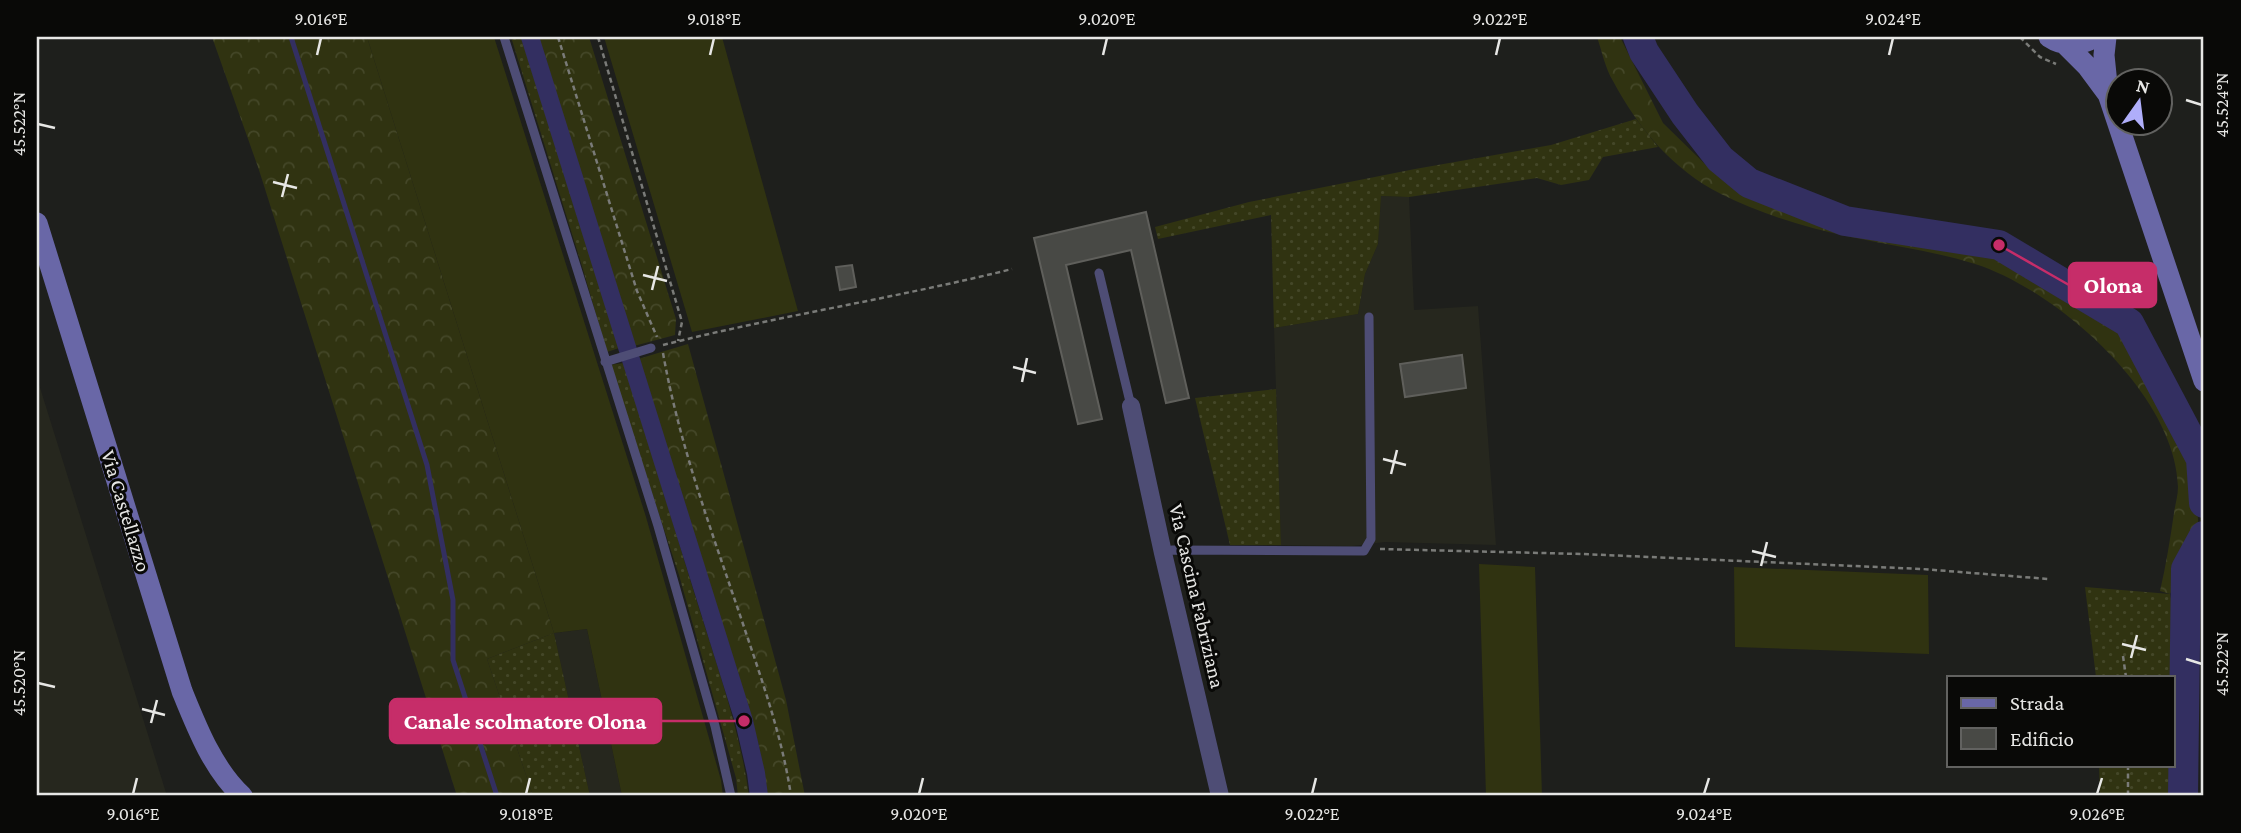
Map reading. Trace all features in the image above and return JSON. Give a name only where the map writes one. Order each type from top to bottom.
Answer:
[{"type":"street","points":[[2057,40],[2082,43],[2095,37]]},
{"type":"street","points":[[2105,66],[2106,37]]},
{"type":"street","points":[[2057,40],[2087,66],[2104,89]]},
{"type":"street","points":[[2122,136],[2204,381]]},
{"type":"street","name":"Via Castellazzo","points":[[37,223],[182,691],[210,753],[238,794]]},
{"type":"street","name":"Via Cascina Fabriziana","points":[[1131,406],[1220,796]]},
{"type":"lane","points":[[504,37],[658,526],[715,726],[731,796]]},
{"type":"lane","points":[[1099,273],[1131,406]]},
{"type":"lane","points":[[1163,553],[1172,550],[1363,551],[1371,539],[1368,317]]},
{"type":"lane","points":[[606,362],[656,347]]},
{"type":"path","points":[[558,37],[702,502],[760,674],[788,774],[791,796]]},
{"type":"path","points":[[598,37],[682,322],[678,341]]},
{"type":"path","points":[[2021,37],[2040,57],[2061,66]]},
{"type":"path","points":[[656,347],[1012,269]]},
{"type":"path","points":[[1363,551],[1388,548],[1582,554],[1922,569],[2048,579]]},
{"type":"path","points":[[2123,656],[2126,676]]},
{"type":"path","points":[[2128,766],[2128,796]]},
{"type":"shaded area","points":[[1381,196],[1409,197],[1414,310],[1478,306],[1496,545],[1385,542],[1352,546],[1281,545],[1274,328],[1358,314],[1365,274],[1378,244]]},
{"type":"shaded area","points":[[37,378],[100,580],[167,796],[37,796]]},
{"type":"shaded area","points":[[587,629],[622,796],[590,796],[554,633]]},
{"type":"green space","points":[[212,37],[367,37],[554,633],[487,659],[533,796],[457,796],[259,170]]},
{"type":"green space","points":[[367,37],[494,37],[646,517],[721,780],[723,796],[622,796],[587,629],[554,633]]},
{"type":"green space","points":[[511,37],[521,37],[622,347],[607,352],[582,266]]},
{"type":"green space","points":[[537,37],[589,37],[676,319],[675,335],[634,346]]},
{"type":"green space","points":[[604,37],[722,37],[798,311],[692,332]]},
{"type":"green space","points":[[1597,37],[1620,37],[1663,123],[1709,168],[1740,192],[1845,228],[1995,256],[2122,333],[2194,463],[2199,534],[2179,565],[2177,580],[2170,594],[2160,591],[2178,490],[2172,452],[2157,417],[2135,383],[2106,351],[2075,322],[2007,277],[1960,259],[1801,225],[1752,208],[1704,184],[1672,160],[1634,115],[1610,76]]},
{"type":"green space","points":[[1636,119],[1658,147],[1603,157],[1589,180],[1561,185],[1537,178],[1409,197],[1381,196],[1378,244],[1365,274],[1358,314],[1274,328],[1271,215],[1158,239],[1155,227],[1249,202],[1551,145]]},
{"type":"green space","points":[[688,344],[786,700],[805,796],[768,796],[759,746],[741,683],[638,359]]},
{"type":"green space","points":[[624,363],[727,698],[749,796],[738,796],[736,778],[679,575],[610,365]]},
{"type":"green space","points":[[1276,389],[1281,545],[1230,545],[1195,398]]},
{"type":"green space","points":[[1479,564],[1535,567],[1542,796],[1486,796]]},
{"type":"green space","points":[[1734,567],[1928,575],[1929,654],[1735,647]]},
{"type":"green space","points":[[2085,587],[2170,594],[2177,628],[2174,690],[2174,676],[2096,676]]},
{"type":"green space","points":[[554,633],[590,796],[533,796],[487,659]]},
{"type":"green space","points":[[2099,766],[2170,766],[2168,796],[2100,796]]},
{"type":"building","points":[[1146,212],[1189,398],[1166,403],[1131,250],[1066,265],[1102,419],[1078,424],[1034,238]]},
{"type":"building","points":[[852,265],[856,287],[840,290],[836,267]]},
{"type":"building","points":[[1462,355],[1466,388],[1405,397],[1400,364]]},
{"type":"waterway","points":[[291,37],[427,465],[453,600],[453,660],[497,796]]},
{"type":"waterway","points":[[530,37],[744,721],[759,796]]},
{"type":"waterway","points":[[1638,37],[1644,52],[1685,114],[1720,159],[1749,183],[1845,221],[1999,245],[2129,323],[2201,459],[2204,503]]},
{"type":"waterway","points":[[2183,796],[2186,569],[2204,536]]},
{"type":"place","name":"Olona","points":[[1999,245]]},
{"type":"place","name":"Canale scolmatore Olona","points":[[744,721]]}]
